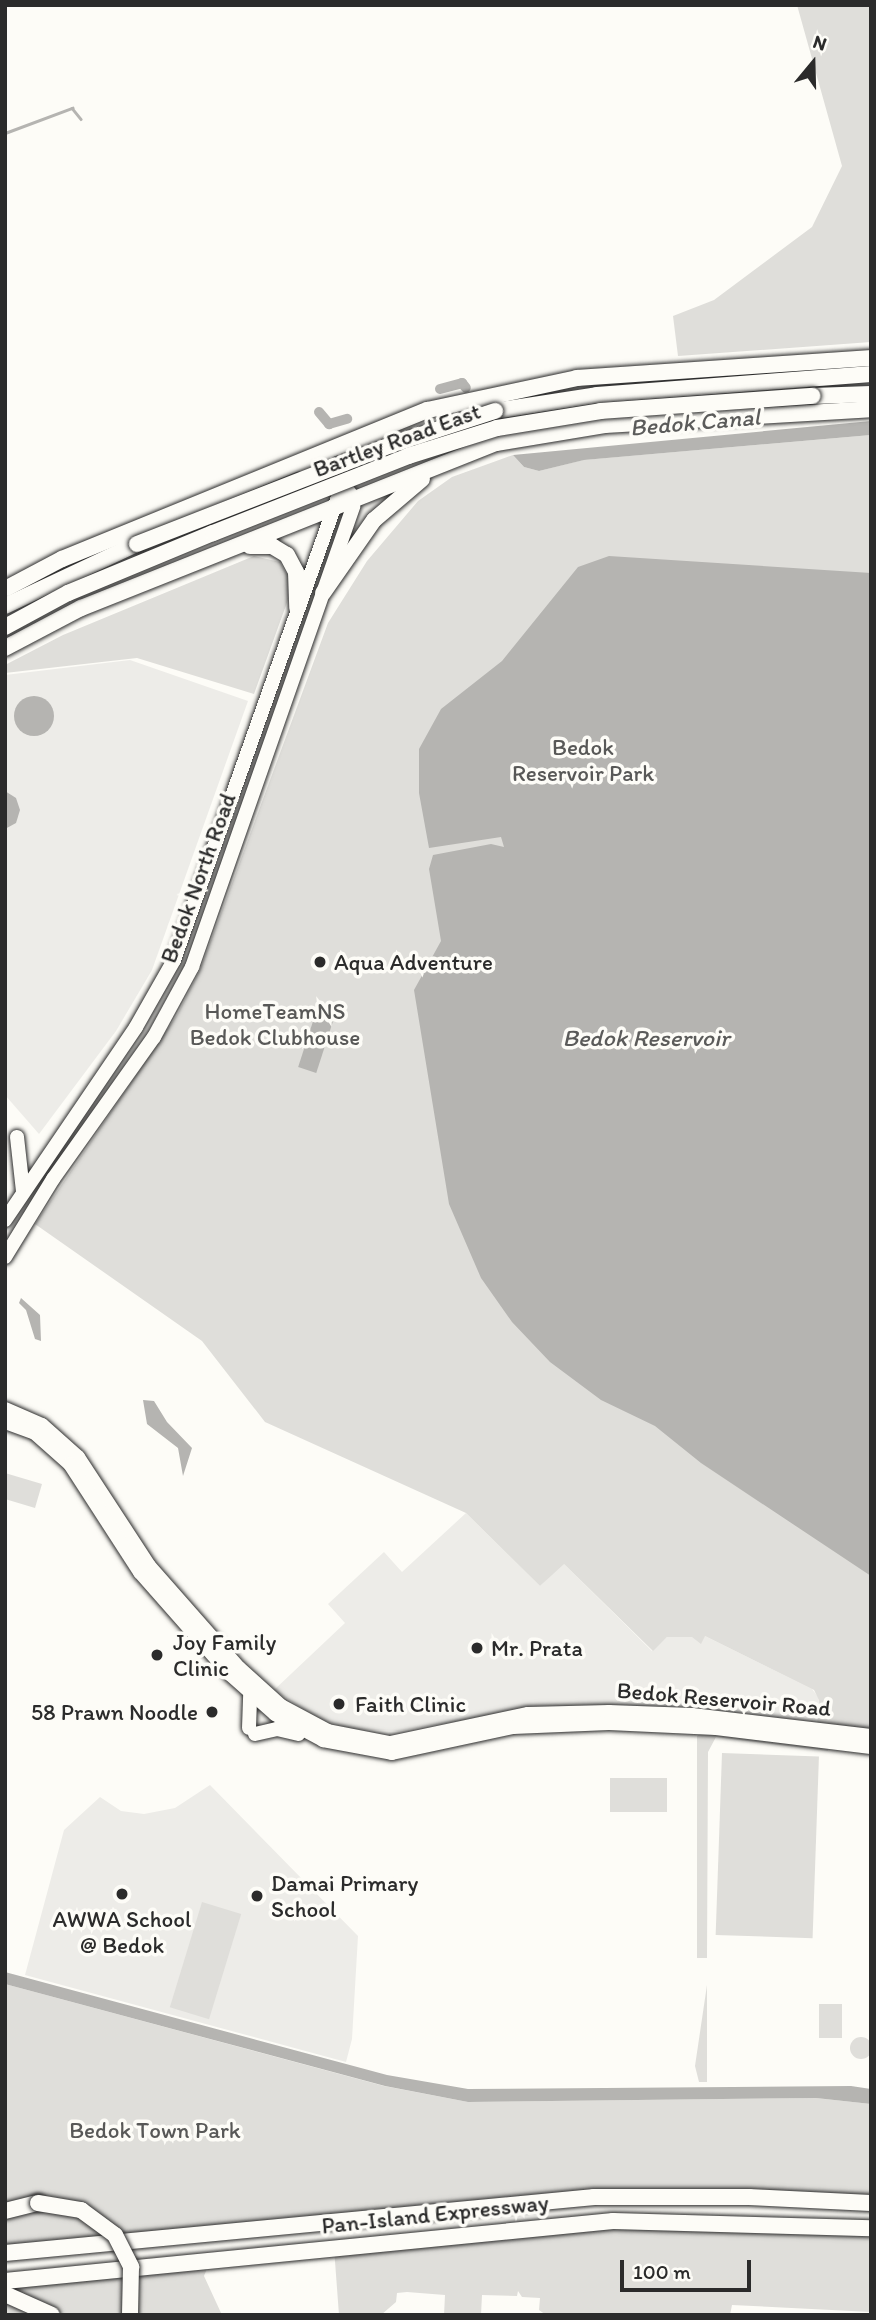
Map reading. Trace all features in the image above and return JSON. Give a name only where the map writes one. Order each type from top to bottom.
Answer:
[{"type":"highway","points":[[5,589],[58,561],[398,421],[510,390],[577,378],[871,358]]},
{"type":"highway","name":"Bartley Road East","points":[[5,606],[137,544],[399,442],[495,411],[597,395],[871,374]]},
{"type":"highway","name":"Bartley Road East","points":[[5,626],[68,593],[213,533],[408,456],[497,428],[601,411],[871,394]]},
{"type":"highway","points":[[5,648],[81,608],[496,443],[605,425],[871,409]]},
{"type":"highway","points":[[323,593],[374,520],[444,464]]},
{"type":"highway","points":[[237,548],[266,545],[287,555],[296,572],[298,608]]},
{"type":"highway","name":"Pan-Island Expressway","points":[[5,2253],[594,2197],[735,2197],[871,2203]]},
{"type":"highway","points":[[5,2211],[38,2203],[81,2210],[116,2235],[132,2274],[130,2315]]},
{"type":"highway","name":"Pan-Island Expressway","points":[[5,2281],[613,2221],[871,2228]]},
{"type":"highway","points":[[5,2294],[52,2315]]},
{"type":"main road","name":"Bedok North Road","points":[[5,1220],[136,1027],[180,943],[343,481],[364,451],[398,421]]},
{"type":"main road","points":[[294,464],[319,467],[343,481],[354,501]]},
{"type":"main road","name":"Bedok North Road","points":[[5,1257],[54,1179],[154,1037],[192,967],[354,501]]},
{"type":"main road","points":[[180,943],[204,932]]},
{"type":"main road","points":[[17,1137],[23,1191]]},
{"type":"main road","name":"Bedok Reservoir Road","points":[[5,1409],[20,1414],[53,1433],[84,1464],[149,1566],[239,1668],[281,1706],[328,1731],[390,1743],[528,1714],[609,1712],[692,1715],[871,1736]]},
{"type":"main road","name":"Bedok Reservoir Road","points":[[5,1422],[35,1433],[70,1464],[146,1580],[250,1693],[284,1721],[324,1740],[392,1753],[529,1725],[649,1724],[871,1747]]},
{"type":"main road","points":[[250,1693],[252,1731],[277,1729],[324,1740]]},
{"type":"shaded area","points":[[130,660],[248,701],[152,970],[116,1031],[39,1134],[5,1095],[5,675]]},
{"type":"shaded area","points":[[466,1513],[540,1586],[563,1563],[652,1651],[667,1637],[705,1636],[812,1689],[819,1698],[817,1724],[543,1707],[398,1731],[352,1729],[319,1719],[274,1690],[345,1623],[328,1604],[384,1552],[402,1572]]},
{"type":"shaded area","points":[[210,1785],[358,1936],[352,2039],[346,2062],[25,1975],[64,1830],[100,1797],[121,1811],[144,1814],[175,1808]]},
{"type":"green space","points":[[797,5],[871,5],[871,342],[678,356],[673,316],[714,300],[812,227],[842,166]]},
{"type":"green space","name":"Bedok Reservoir Park","points":[[871,435],[871,1731],[817,1724],[819,1700],[814,1690],[705,1636],[701,1644],[692,1637],[667,1637],[653,1651],[564,1564],[540,1586],[466,1513],[265,1422],[202,1341],[35,1224],[177,1015],[200,970],[328,623],[367,561],[418,501],[452,477],[513,455],[524,467],[539,471],[583,460]]},
{"type":"green space","points":[[254,556],[280,562],[293,586],[254,694],[137,658],[5,673],[5,665],[63,635]]},
{"type":"green space","points":[[5,1473],[42,1484],[35,1508],[5,1499]]},
{"type":"green space","points":[[702,1732],[829,1744],[828,1751],[716,1737],[708,1752],[707,1958],[697,1958],[697,1736]]},
{"type":"green space","points":[[722,1753],[819,1756],[813,1938],[716,1935]]},
{"type":"green space","points":[[610,1778],[667,1778],[667,1812],[610,1812]]},
{"type":"green space","points":[[202,1902],[241,1914],[209,2019],[170,2007]]},
{"type":"green space","name":"Bedok Town Park","points":[[5,1984],[384,2086],[468,2102],[816,2098],[871,2104],[871,2198],[686,2190],[121,2237],[95,2213],[5,2207]]},
{"type":"green space","points":[[707,1985],[707,2082],[699,2082],[695,2066]]},
{"type":"green space","points":[[819,2004],[842,2004],[842,2038],[819,2038]]},
{"type":"green space","points":[[857,2037],[865,2037],[872,2044],[872,2052],[865,2059],[857,2059],[850,2052],[850,2044]]},
{"type":"green space","points":[[55,2203],[118,2242],[5,2253],[5,2211]]},
{"type":"green space","points":[[614,2223],[871,2231],[871,2312],[732,2305],[730,2315],[546,2315],[539,2310],[540,2298],[522,2297],[518,2291],[517,2296],[482,2295],[481,2315],[444,2315],[445,2295],[407,2292],[397,2293],[396,2302],[381,2315],[339,2315],[334,2248]]},
{"type":"green space","points":[[211,2259],[204,2276],[222,2315],[5,2315],[5,2281]]},
{"type":"water","points":[[871,421],[871,435],[584,460],[539,471],[524,467],[513,455]]},
{"type":"water","name":"Bedok Reservoir","points":[[609,556],[871,573],[871,1576],[701,1463],[655,1426],[601,1400],[550,1362],[512,1322],[481,1278],[449,1204],[414,990],[441,941],[429,869],[433,855],[491,844],[504,847],[501,837],[429,848],[419,793],[419,749],[441,709],[502,661],[578,567]]},
{"type":"water","points":[[34,696],[48,702],[54,716],[48,730],[34,736],[20,730],[14,716],[20,702]]},
{"type":"water","points":[[5,791],[16,798],[20,810],[16,823],[5,829]]},
{"type":"water","points":[[317,1009],[335,1015],[316,1073],[298,1067]]},
{"type":"water","points":[[21,1298],[40,1315],[41,1341],[35,1339],[26,1310],[19,1303]]},
{"type":"water","points":[[143,1400],[154,1401],[167,1422],[192,1448],[183,1476],[178,1448],[147,1424]]},
{"type":"water","points":[[5,1972],[387,2075],[468,2089],[851,2086],[871,2089],[871,2104],[816,2098],[468,2102],[385,2086],[5,1984]]},
{"type":"waterway","points":[[5,133],[72,108],[81,119]]},
{"type":"waterway","name":"Bedok Canal","points":[[440,389],[462,383],[466,388]]},
{"type":"waterway","name":"Bedok Canal","points":[[319,412],[329,424],[347,419]]},
{"type":"place","name":"Aqua Adventure","points":[[320,962]]},
{"type":"place","name":"Mr. Prata","points":[[477,1648]]},
{"type":"place","name":"Joy Family Clinic","points":[[157,1655]]},
{"type":"place","name":"Faith Clinic","points":[[339,1704]]},
{"type":"place","name":"58 Prawn Noodle","points":[[212,1712]]},
{"type":"place","name":"AWWA School @ Bedok","points":[[122,1894]]},
{"type":"place","name":"Damai Primary School","points":[[257,1896]]},
{"type":"park label","name":"HomeTeamNS Bedok Clubhouse","points":[[275,1024]]}]
